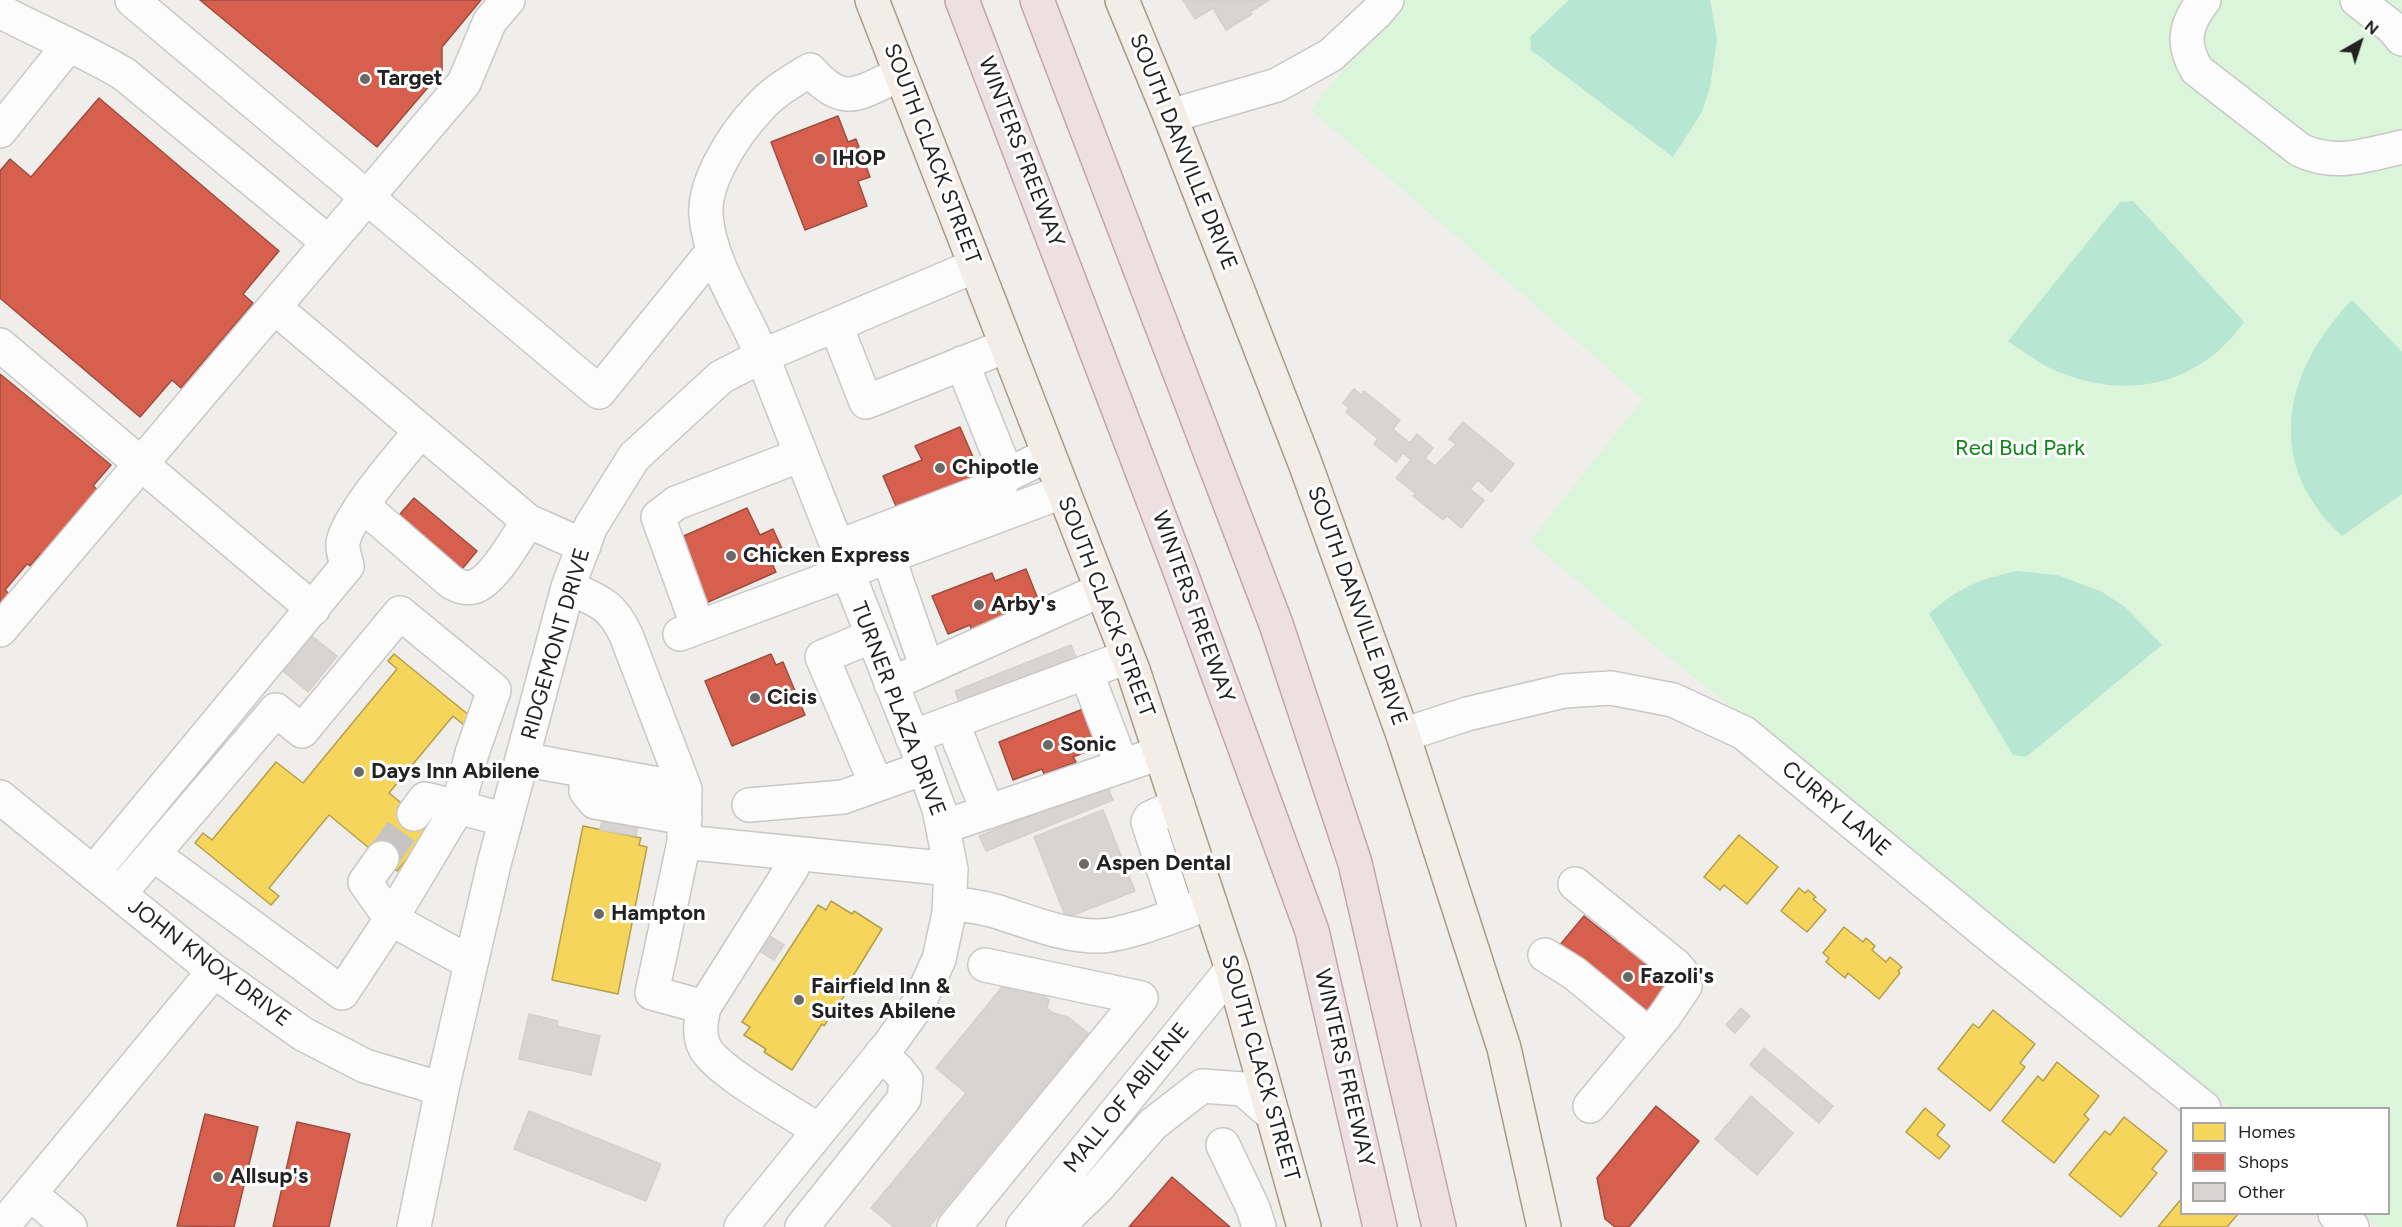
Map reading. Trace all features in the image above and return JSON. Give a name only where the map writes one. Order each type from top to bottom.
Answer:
[{"type":"highway","name":"WINTERS FREEWAY","points":[[962,0],[1179,568],[1312,931],[1380,1227]]},
{"type":"highway","points":[[1036,0],[1276,624],[1355,862],[1439,1227]]},
{"type":"main road","name":"SOUTH CLACK STREET","points":[[872,0],[1127,657],[1232,969],[1304,1227]]},
{"type":"main road","name":"SOUTH DANVILLE DRIVE","points":[[1122,0],[1170,116],[1305,463],[1403,735],[1504,1048],[1544,1227]]},
{"type":"street","points":[[7,0],[0,10],[68,46],[92,55],[124,74],[328,242]]},
{"type":"street","points":[[132,0],[599,392],[713,251]]},
{"type":"street","points":[[0,630],[464,83],[490,21],[508,0]]},
{"type":"street","points":[[1170,116],[1277,85],[1330,55],[1387,0]]},
{"type":"street","points":[[2204,0],[2197,9],[2186,33],[2190,57],[2197,70],[2300,150],[2314,157],[2341,160],[2402,147]]},
{"type":"street","points":[[2357,0],[2393,28],[2402,39]]},
{"type":"street","points":[[0,131],[68,46]]},
{"type":"street","name":"TURNER PLAZA DRIVE","points":[[741,1227],[881,1054],[919,1003],[939,959],[950,903],[951,869],[939,809],[912,736],[762,356],[713,251],[706,214],[710,185],[739,134],[759,107],[788,83],[810,70],[824,86],[838,94],[854,95],[901,74]]},
{"type":"street","name":"RIDGEMONT DRIVE","points":[[414,1227],[442,1089],[506,820],[568,586],[591,526],[634,457],[721,377],[762,356],[975,266]]},
{"type":"street","points":[[274,307],[528,521],[584,546]]},
{"type":"street","points":[[836,326],[866,402],[1006,346]]},
{"type":"street","points":[[0,345],[313,609]]},
{"type":"street","points":[[962,363],[1007,475]]},
{"type":"street","points":[[93,873],[347,566],[343,543],[362,505],[421,431]]},
{"type":"street","points":[[658,517],[675,503],[801,455]]},
{"type":"street","points":[[619,482],[658,517],[689,631],[1000,485],[1007,475],[1048,455]]},
{"type":"street","points":[[842,559],[888,556],[1062,492]]},
{"type":"street","points":[[362,505],[451,582],[468,587],[479,585],[488,576],[513,547],[528,521]]},
{"type":"street","points":[[888,556],[927,668]]},
{"type":"street","points":[[568,586],[606,605],[617,615],[626,635],[685,816],[652,993],[704,1007]]},
{"type":"street","points":[[891,684],[1101,590]]},
{"type":"street","points":[[119,894],[153,854],[276,710],[302,731],[400,613],[494,690],[472,753],[458,807],[391,919],[342,993],[153,854]]},
{"type":"street","points":[[872,636],[822,657],[876,784]]},
{"type":"street","points":[[912,736],[1127,657]]},
{"type":"street","points":[[1086,672],[1122,766]]},
{"type":"street","name":"CURRY LANE","points":[[1403,735],[1467,714],[1564,691],[1611,688],[1673,700],[1744,733],[1995,940],[2203,1107]]},
{"type":"street","points":[[952,722],[988,812]]},
{"type":"street","points":[[943,827],[1160,753]]},
{"type":"street","points":[[522,759],[587,771],[685,816],[792,853],[951,869]]},
{"type":"street","points":[[750,805],[843,797],[924,768]]},
{"type":"street","name":"JOHN KNOX DRIVE","points":[[0,797],[214,971],[303,1035],[365,1066],[442,1089]]},
{"type":"street","points":[[414,814],[425,799],[506,820]]},
{"type":"street","points":[[1178,805],[1154,816],[1148,822],[1178,914]]},
{"type":"street","points":[[792,853],[792,868],[704,1007],[699,1027],[704,1047],[717,1064],[818,1130]]},
{"type":"street","points":[[382,858],[365,882],[391,919],[471,963]]},
{"type":"street","points":[[1575,884],[1681,972],[1685,986],[1683,993],[1590,1106]]},
{"type":"street","points":[[950,903],[995,911],[1042,928],[1099,936],[1120,932],[1210,903]]},
{"type":"street","points":[[1545,955],[1574,973],[1649,1035]]},
{"type":"street","points":[[954,1227],[1141,999],[985,965]]},
{"type":"street","name":"MALL OF ABILENE","points":[[1023,1227],[1232,969]]},
{"type":"street","points":[[2,1227],[214,971]]},
{"type":"street","points":[[802,1227],[904,1100],[906,1080],[881,1054]]},
{"type":"street","points":[[1057,1227],[1099,1185],[1153,1124],[1202,1086],[1244,1089],[1274,1115]]},
{"type":"street","points":[[1223,1145],[1253,1208],[1259,1227]]},
{"type":"street","points":[[1074,1164],[1099,1185]]},
{"type":"street","points":[[30,1194],[70,1227]]},
{"type":"street","points":[[2336,1215],[2352,1227]]},
{"type":"green space","name":"Red Bud Park","points":[[1399,0],[2402,0],[2402,1227],[2377,1227],[2361,1215],[2390,1215],[2390,1107],[2229,1107],[1645,638],[1530,541],[1643,399],[1311,110]]},
{"type":"green space","points":[[1569,0],[1710,0],[1717,39],[1710,87],[1702,112],[1673,157],[1531,50],[1530,37]]},
{"type":"green space","points":[[2133,201],[2244,322],[2226,343],[2207,360],[2185,373],[2162,381],[2137,385],[2112,385],[2086,381],[2059,372],[2039,362],[2008,341],[2120,202]]},
{"type":"green space","points":[[2352,300],[2402,352],[2402,494],[2342,536],[2317,508],[2301,478],[2292,448],[2292,418],[2298,387],[2310,357],[2329,328]]},
{"type":"green space","points":[[2017,571],[2057,575],[2102,592],[2125,607],[2162,645],[2026,757],[2013,755],[1929,614],[1970,585]]},
{"type":"building: Homes","name":"Days Inn Abilene","points":[[394,654],[470,716],[464,725],[453,716],[389,793],[432,828],[397,871],[329,815],[269,888],[279,896],[271,905],[195,843],[203,833],[212,840],[276,762],[303,783],[397,669],[388,661]]},
{"type":"building: Homes","name":"Hampton","points":[[583,826],[641,838],[639,845],[647,847],[618,994],[552,980]]},
{"type":"building: Homes","points":[[1739,835],[1778,867],[1747,904],[1724,885],[1720,890],[1704,877]]},
{"type":"building: Homes","points":[[1799,888],[1805,893],[1808,890],[1816,897],[1813,899],[1826,910],[1807,932],[1781,911]]},
{"type":"building: Homes","name":"Fairfield Inn & Suites Abilene","points":[[831,901],[852,914],[854,911],[882,929],[853,976],[856,978],[792,1070],[764,1052],[766,1049],[744,1035],[750,1027],[742,1022],[818,905],[826,910]]},
{"type":"building: Homes","points":[[1844,927],[1863,942],[1866,938],[1875,946],[1872,950],[1886,962],[1890,957],[1902,967],[1898,971],[1900,973],[1879,999],[1848,973],[1845,978],[1826,962],[1829,958],[1823,953]]},
{"type":"building: Homes","points":[[1993,1010],[2035,1044],[2020,1063],[2025,1067],[1990,1111],[1938,1069],[1973,1024],[1979,1028]]},
{"type":"building: Homes","points":[[2057,1062],[2099,1096],[2084,1115],[2089,1119],[2054,1163],[2002,1121],[2038,1076],[2043,1081]]},
{"type":"building: Homes","points":[[1925,1108],[1945,1125],[1937,1135],[1950,1146],[1939,1159],[1906,1132]]},
{"type":"building: Homes","points":[[2124,1117],[2167,1151],[2152,1169],[2157,1173],[2121,1217],[2069,1175],[2105,1131],[2110,1135]]},
{"type":"building: Homes","points":[[2180,1200],[2180,1215],[2237,1215],[2227,1227],[2158,1227]]},
{"type":"building: Shops","name":"Target","points":[[200,0],[481,0],[442,47],[442,71],[377,147]]},
{"type":"building: Shops","points":[[99,98],[279,251],[243,294],[253,303],[181,388],[172,380],[140,417],[0,298],[0,171],[10,159],[31,177]]},
{"type":"building: Shops","name":"IHOP","points":[[838,116],[848,142],[856,139],[870,177],[858,181],[867,206],[805,230],[771,142]]},
{"type":"building: Shops","points":[[0,374],[111,465],[93,486],[101,492],[46,558],[40,554],[30,566],[27,564],[5,590],[13,597],[0,613]]},
{"type":"building: Shops","name":"Chipotle","points":[[960,427],[986,487],[899,513],[883,476],[922,460],[915,446]]},
{"type":"building: Shops","points":[[414,498],[477,551],[458,574],[394,521]]},
{"type":"building: Shops","name":"Chicken Express","points":[[747,508],[760,535],[773,529],[784,553],[770,559],[776,572],[706,603],[677,539]]},
{"type":"building: Shops","name":"Arby's","points":[[1026,569],[1038,599],[1007,611],[1010,616],[972,631],[970,625],[948,634],[932,596],[992,573],[995,581]]},
{"type":"building: Shops","name":"Cicis","points":[[771,654],[776,665],[783,662],[805,715],[732,746],[705,681]]},
{"type":"building: Shops","name":"Sonic","points":[[1083,709],[1098,747],[1073,757],[1076,762],[1044,774],[1042,769],[1013,780],[999,742]]},
{"type":"building: Shops","name":"Fazoli's","points":[[1584,916],[1619,944],[1626,937],[1650,958],[1645,964],[1675,989],[1645,1017],[1559,946]]},
{"type":"building: Shops","points":[[1656,1106],[1699,1141],[1629,1227],[1615,1227],[1605,1219],[1597,1178]]},
{"type":"building: Shops","name":"Allsup's","points":[[205,1114],[258,1127],[234,1227],[177,1226]]},
{"type":"building: Shops","points":[[297,1122],[350,1134],[329,1227],[273,1227]]},
{"type":"building: Shops","points":[[1172,1177],[1230,1227],[1129,1227]]},
{"type":"building: Other","points":[[1183,0],[1269,0],[1226,30],[1213,8],[1195,19]]},
{"type":"building: Other","points":[[1354,389],[1361,395],[1364,391],[1400,420],[1393,429],[1410,443],[1417,434],[1433,448],[1425,458],[1435,466],[1456,444],[1449,439],[1463,422],[1514,464],[1491,492],[1478,480],[1470,489],[1484,500],[1461,528],[1447,516],[1443,520],[1413,496],[1416,494],[1396,478],[1411,460],[1403,453],[1396,462],[1374,444],[1378,439],[1346,412],[1349,408],[1343,403]]},
{"type":"building: Other","points":[[312,636],[337,656],[308,692],[283,671]]},
{"type":"building: Other","points":[[1071,645],[1077,660],[961,706],[955,691]]},
{"type":"building: Other","points":[[609,783],[644,791],[636,836],[600,830]]},
{"type":"building: Other","points":[[1107,785],[1113,800],[986,851],[979,836]]},
{"type":"building: Other","name":"Aspen Dental","points":[[1103,810],[1135,891],[1066,918],[1034,837]]},
{"type":"building: Other","points":[[768,935],[784,945],[774,960],[758,950]]},
{"type":"building: Other","points":[[1007,981],[1030,985],[1049,1000],[1047,1008],[1053,1013],[1068,1017],[1088,1033],[929,1227],[894,1227],[871,1208],[966,1093],[936,1068]]},
{"type":"building: Other","points":[[1741,1008],[1750,1016],[1735,1033],[1726,1025]]},
{"type":"building: Other","points":[[529,1014],[558,1021],[557,1026],[600,1036],[591,1075],[519,1059]]},
{"type":"building: Other","points":[[1764,1048],[1833,1106],[1819,1123],[1750,1065]]},
{"type":"building: Other","points":[[1751,1096],[1793,1133],[1757,1175],[1715,1139]]},
{"type":"building: Other","points":[[529,1111],[661,1164],[646,1201],[514,1149]]},
{"type":"tunnel","points":[[382,858],[414,814]]},
{"type":"place","name":"Target","points":[[365,79]]},
{"type":"place","name":"IHOP","points":[[820,159]]},
{"type":"place","name":"Chipotle","points":[[940,468]]},
{"type":"place","name":"Chicken Express","points":[[731,556]]},
{"type":"place","name":"Arby's","points":[[979,605]]},
{"type":"place","name":"Cicis","points":[[755,698]]},
{"type":"place","name":"Sonic","points":[[1048,745]]},
{"type":"place","name":"Days Inn Abilene","points":[[359,772]]},
{"type":"place","name":"Aspen Dental","points":[[1084,864]]},
{"type":"place","name":"Hampton","points":[[599,914]]},
{"type":"place","name":"Fazoli's","points":[[1628,977]]},
{"type":"place","name":"Fairfield Inn & Suites Abilene","points":[[799,1000]]},
{"type":"place","name":"Allsup's","points":[[218,1177]]}]
